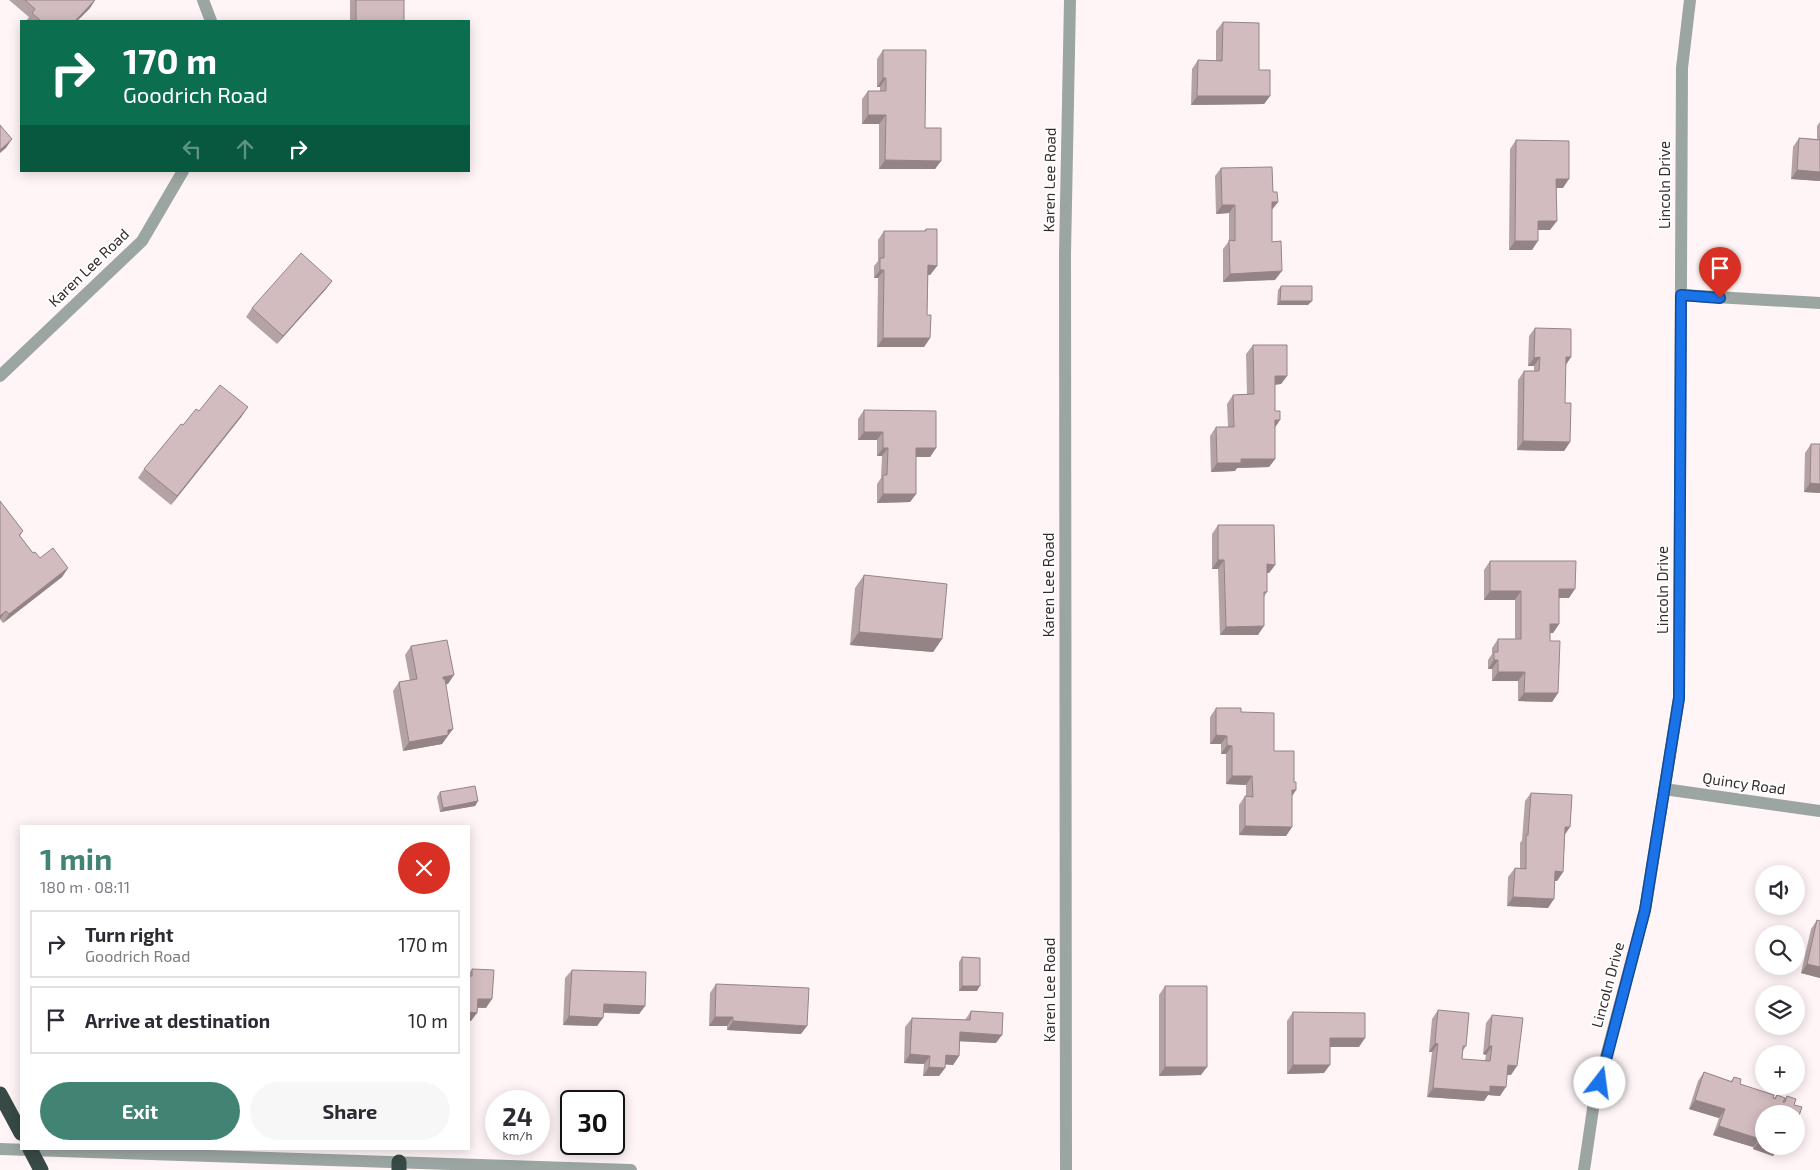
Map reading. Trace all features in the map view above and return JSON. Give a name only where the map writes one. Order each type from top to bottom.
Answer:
[{"type":"highway","points":[[4,1100],[20,1131]]},
{"type":"highway","points":[[31,1150],[41,1170]]},
{"type":"street","points":[[204,0],[212,20]]},
{"type":"street","name":"Karen Lee Road","points":[[1066,1170],[1064,254],[1070,0]]},
{"type":"street","name":"Lincoln Drive","points":[[1584,1170],[1594,1102],[1645,910],[1679,698],[1682,68],[1690,0]]},
{"type":"street","name":"Karen Lee Road","points":[[0,376],[142,241],[182,172]]},
{"type":"street","points":[[1681,295],[1820,303]]},
{"type":"street","name":"Quincy Road","points":[[1664,789],[1820,811]]},
{"type":"street","points":[[0,1148],[20,1149]]},
{"type":"street","points":[[44,1150],[399,1166],[631,1170]]},
{"type":"building","points":[[25,0],[95,0],[76,20],[40,20],[32,13],[35,9]]},
{"type":"building","points":[[356,0],[404,0],[404,20],[356,20]]},
{"type":"building","points":[[1223,22],[1259,23],[1259,70],[1270,70],[1270,96],[1197,96],[1198,60],[1222,61]]},
{"type":"building","points":[[883,50],[926,50],[925,128],[941,128],[941,161],[885,160],[886,115],[868,115],[868,91],[886,91],[886,78],[883,78]]},
{"type":"building","points":[[0,125],[12,139],[0,150]]},
{"type":"building","points":[[1799,138],[1820,140],[1820,172],[1797,170]]},
{"type":"building","points":[[1516,140],[1569,141],[1569,179],[1556,179],[1557,221],[1538,221],[1538,241],[1515,241]]},
{"type":"building","points":[[1272,167],[1273,192],[1277,192],[1278,202],[1272,202],[1272,242],[1281,241],[1282,271],[1230,274],[1229,240],[1235,241],[1235,205],[1222,205],[1221,168]]},
{"type":"building","points":[[926,229],[937,229],[937,266],[928,265],[927,315],[931,315],[930,338],[883,338],[884,270],[880,270],[880,258],[884,258],[884,231],[926,231]]},
{"type":"building","points":[[301,253],[332,281],[283,336],[252,308]]},
{"type":"building","points":[[1281,286],[1312,286],[1312,301],[1280,301]]},
{"type":"building","points":[[1535,328],[1571,329],[1571,357],[1566,357],[1565,403],[1571,403],[1570,442],[1523,441],[1524,371],[1539,371],[1540,357],[1534,358]]},
{"type":"building","points":[[1253,345],[1287,345],[1287,376],[1275,376],[1275,411],[1280,411],[1280,420],[1275,420],[1275,459],[1241,459],[1241,463],[1217,463],[1216,427],[1234,427],[1233,395],[1254,394]]},
{"type":"building","points":[[220,385],[248,407],[177,496],[144,469],[181,424],[183,425],[196,409],[199,411]]},
{"type":"building","points":[[864,410],[936,411],[936,448],[916,448],[916,494],[883,494],[883,475],[887,475],[888,448],[883,448],[883,432],[864,432]]},
{"type":"building","points":[[1811,444],[1820,444],[1820,484],[1810,483]]},
{"type":"building","points":[[0,501],[23,531],[19,535],[33,553],[35,552],[40,558],[53,548],[68,568],[9,614],[6,611],[0,616]]},
{"type":"building","points":[[1218,525],[1274,525],[1275,565],[1267,564],[1267,592],[1264,592],[1264,626],[1226,627],[1224,560],[1218,560]]},
{"type":"building","points":[[1490,561],[1576,561],[1575,589],[1559,589],[1559,624],[1550,624],[1550,641],[1560,641],[1558,693],[1524,693],[1525,672],[1498,672],[1498,660],[1494,660],[1494,652],[1498,652],[1498,639],[1521,639],[1521,591],[1490,591]]},
{"type":"building","points":[[864,575],[947,584],[942,639],[859,632]]},
{"type":"building","points":[[447,640],[454,675],[443,677],[443,679],[445,679],[453,729],[448,730],[448,735],[409,742],[399,682],[417,679],[411,646]]},
{"type":"building","points":[[1216,708],[1241,708],[1241,712],[1274,713],[1274,751],[1294,751],[1294,782],[1296,782],[1296,790],[1292,790],[1292,827],[1245,826],[1245,796],[1253,797],[1252,776],[1232,776],[1232,746],[1227,745],[1227,736],[1216,735]]},
{"type":"building","points":[[475,786],[478,801],[443,808],[440,792]]},
{"type":"building","points":[[1531,793],[1572,795],[1570,827],[1565,827],[1563,872],[1555,871],[1554,899],[1513,897],[1515,868],[1526,869],[1526,835],[1528,835]]},
{"type":"building","points":[[1817,920],[1820,921],[1820,967],[1807,964]]},
{"type":"building","points":[[962,957],[980,958],[980,986],[962,986]]},
{"type":"building","points":[[472,969],[494,970],[492,999],[478,999],[477,1013],[470,1012],[470,976],[472,976]]},
{"type":"building","points":[[572,970],[646,972],[645,1006],[604,1004],[603,1018],[569,1016]]},
{"type":"building","points":[[716,984],[809,988],[807,1026],[733,1021],[733,1017],[715,1017]]},
{"type":"building","points":[[1165,986],[1207,986],[1207,1067],[1165,1067]]},
{"type":"building","points":[[1438,1010],[1469,1013],[1466,1046],[1463,1046],[1462,1059],[1490,1061],[1492,1046],[1489,1046],[1492,1015],[1523,1018],[1517,1066],[1508,1065],[1506,1087],[1490,1086],[1490,1092],[1433,1088],[1438,1044],[1435,1043]]},
{"type":"building","points":[[971,1011],[1003,1013],[1002,1035],[960,1032],[959,1056],[946,1055],[945,1068],[929,1067],[930,1056],[910,1054],[912,1018],[970,1020]]},
{"type":"building","points":[[1293,1012],[1365,1013],[1365,1038],[1330,1038],[1330,1065],[1293,1065]]},
{"type":"building","points":[[1704,1072],[1732,1082],[1734,1077],[1741,1079],[1740,1084],[1755,1089],[1755,1095],[1774,1095],[1773,1098],[1775,1099],[1777,1095],[1785,1098],[1783,1102],[1785,1102],[1787,1096],[1796,1099],[1794,1105],[1755,1105],[1755,1137],[1719,1126],[1725,1109],[1695,1100]]},
{"type":"route","points":[[1600,1083],[1645,910],[1679,698],[1681,295],[1720,298]]}]
